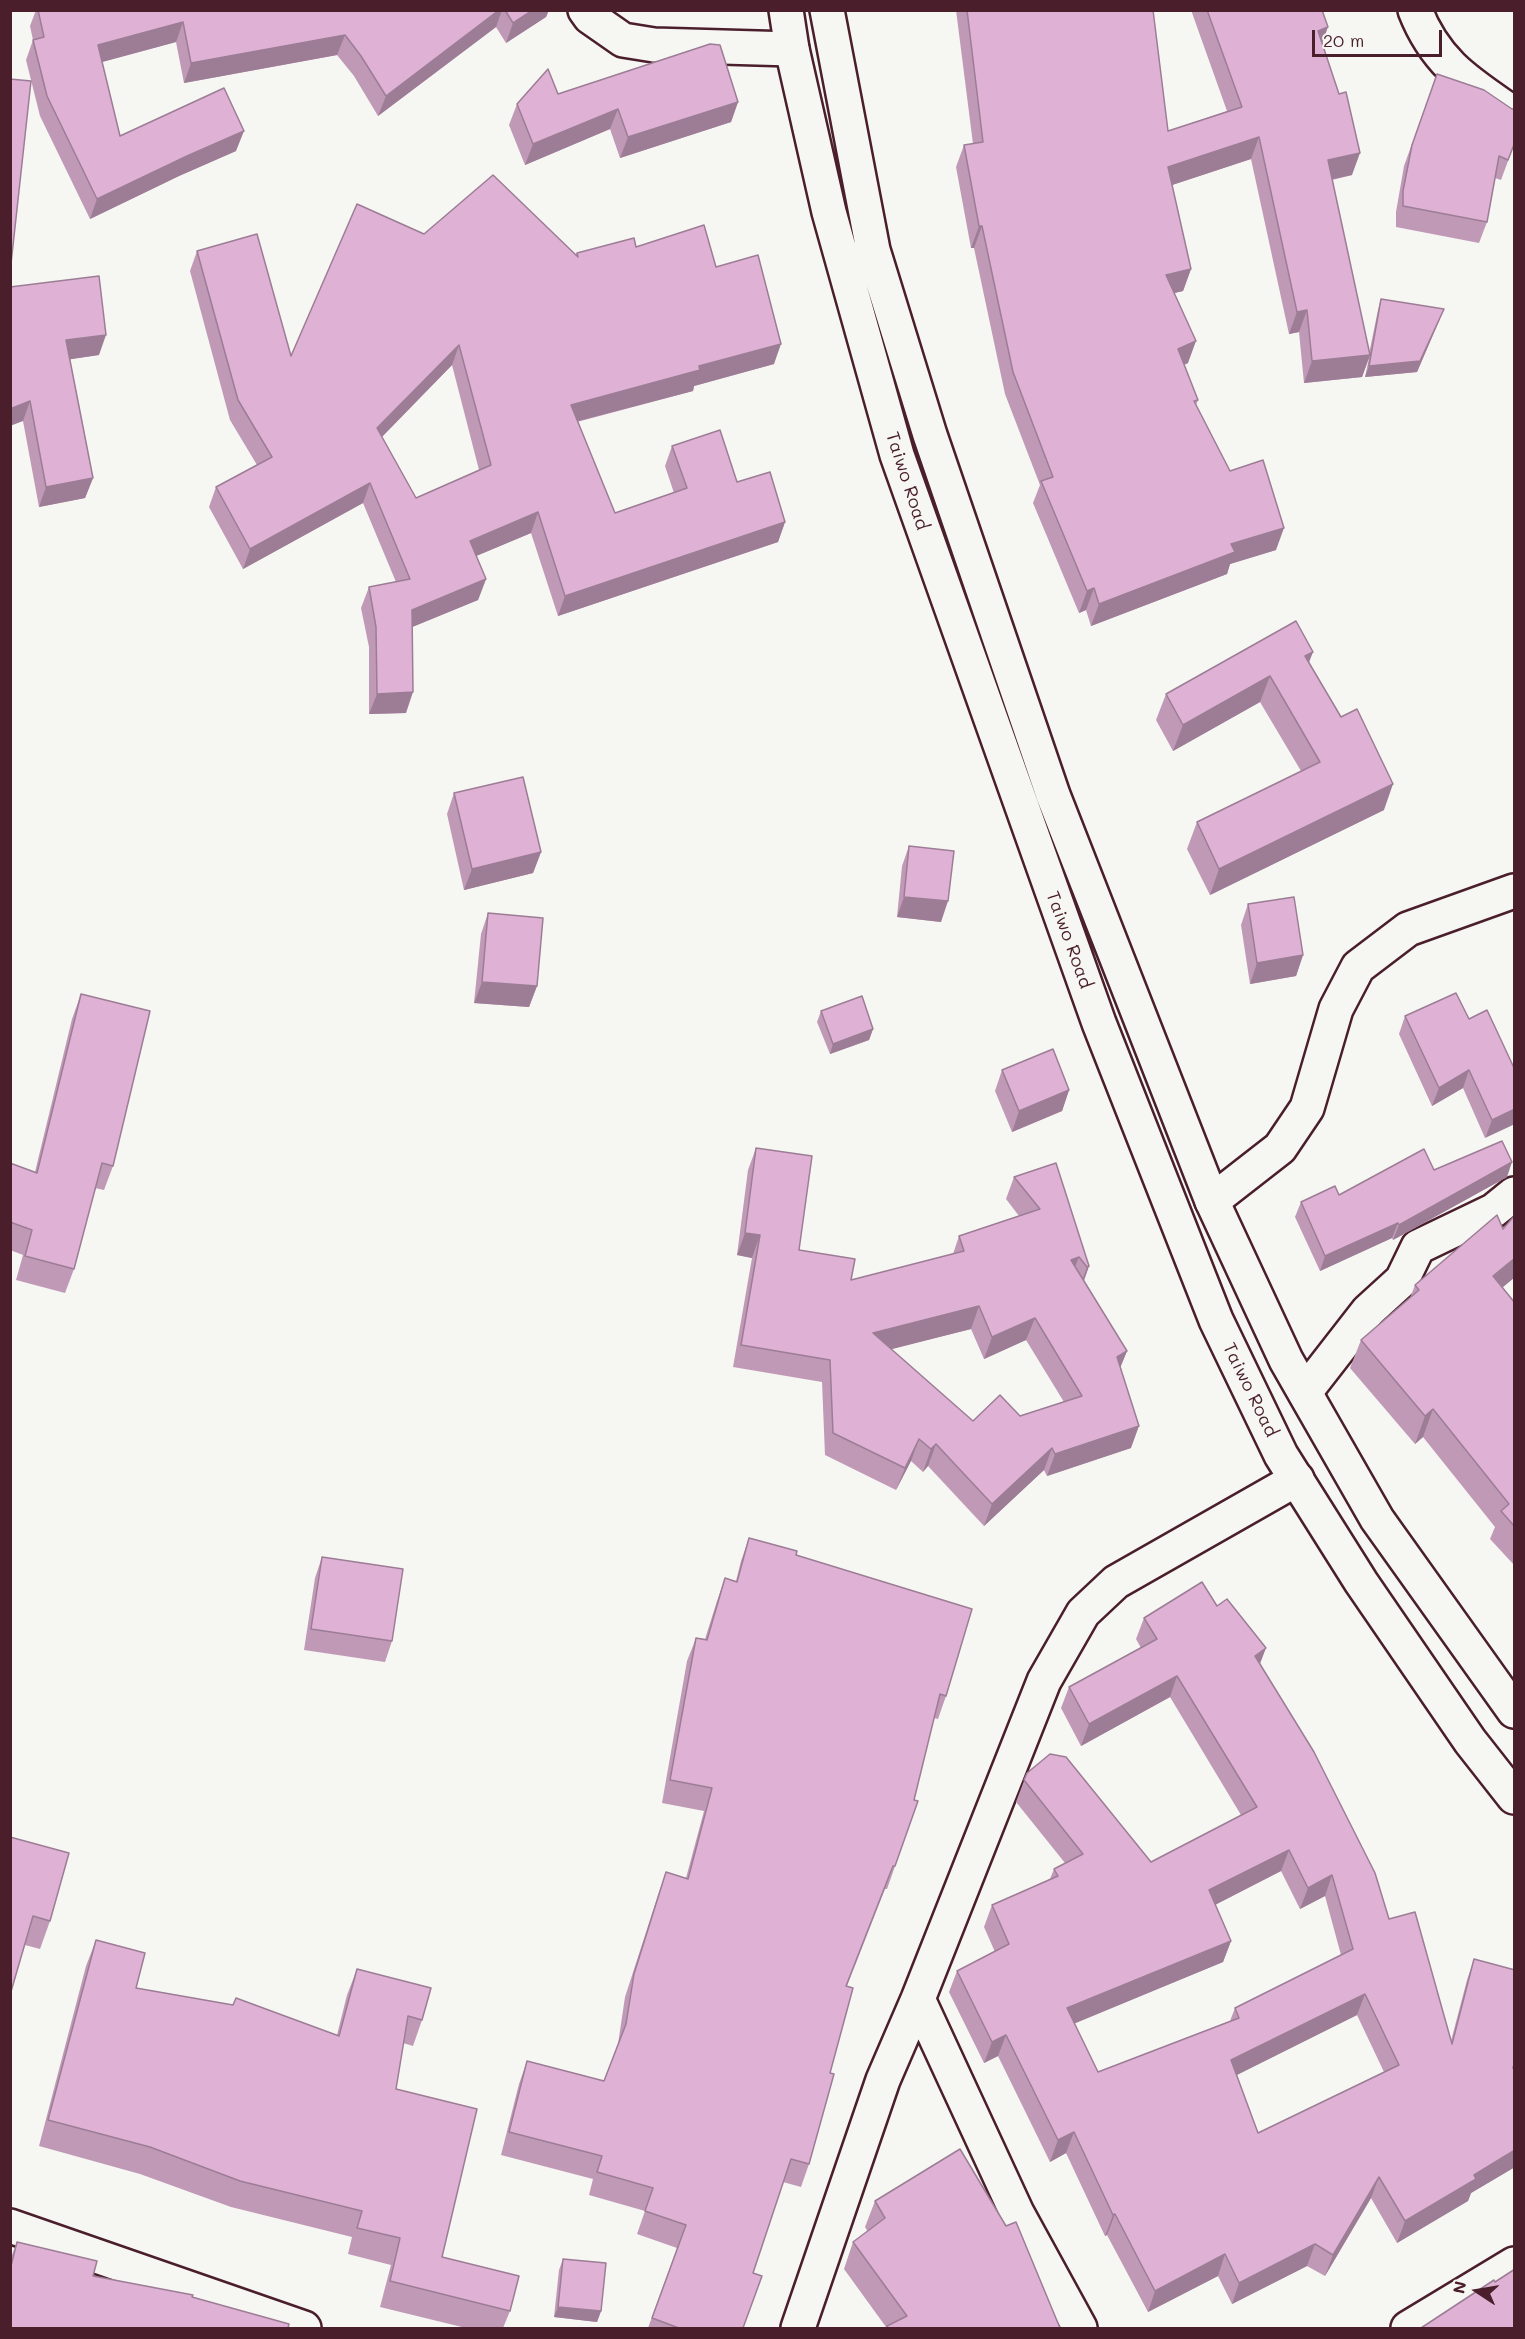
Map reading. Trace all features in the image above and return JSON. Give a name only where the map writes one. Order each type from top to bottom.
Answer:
[{"type":"main road","points":[[585,10],[590,17],[623,40],[654,45],[792,49]]},
{"type":"main road","name":"Taiwo Road","points":[[786,10],[792,49],[829,212],[897,455],[1099,1023],[1216,1320],[1281,1455],[1361,1582],[1463,1732],[1515,1797]]},
{"type":"main road","name":"Taiwo Road","points":[[827,10],[873,250],[930,435],[1053,795],[1212,1201],[1286,1360],[1377,1519],[1515,1711]]},
{"type":"main road","points":[[1415,10],[1424,34],[1458,75],[1515,114]]},
{"type":"main road","points":[[1212,1201],[1280,1148],[1307,1108],[1335,1009],[1358,967],[1408,929],[1515,891]]},
{"type":"main road","points":[[1305,1392],[1368,1311],[1402,1280],[1418,1247],[1493,1211],[1515,1194]]},
{"type":"main road","points":[[798,2328],[883,2080],[918,1999],[1044,1681],[1083,1613],[1116,1582],[1297,1479]]},
{"type":"main road","points":[[918,1999],[1017,2212],[1080,2328]]},
{"type":"main road","points":[[10,2226],[304,2328]]},
{"type":"main road","points":[[1408,2328],[1515,2264]]},
{"type":"building","points":[[38,10],[499,10],[386,96],[345,35],[191,63],[183,22],[98,45],[120,136],[224,88],[244,131],[97,199],[47,96],[33,40],[44,37]]},
{"type":"building","points":[[505,10],[533,10],[513,23]]},
{"type":"building","points":[[967,10],[1153,10],[1168,131],[1242,107],[1207,10],[1322,10],[1328,27],[1318,31],[1339,94],[1346,92],[1360,153],[1328,160],[1370,355],[1312,361],[1307,310],[1297,312],[1259,137],[1168,167],[1191,269],[1166,275],[1196,341],[1178,349],[1198,400],[1194,401],[1230,471],[1263,460],[1284,528],[1231,544],[1235,552],[1099,604],[1094,588],[1087,591],[1041,481],[1053,477],[1013,372],[982,226],[979,226],[964,145],[983,142]]},
{"type":"building","points":[[710,44],[720,45],[738,102],[628,137],[618,109],[533,144],[517,104],[548,69],[558,94]]},
{"type":"building","points":[[1437,74],[1484,90],[1515,109],[1515,142],[1508,160],[1499,156],[1487,222],[1403,206],[1403,191],[1412,145]]},
{"type":"building","points":[[10,79],[31,81],[10,273]]},
{"type":"building","points":[[493,175],[578,257],[577,253],[634,238],[636,247],[704,225],[716,267],[758,255],[781,344],[699,366],[700,370],[571,405],[615,513],[687,488],[672,446],[720,430],[737,482],[770,472],[785,522],[565,596],[538,512],[470,541],[486,579],[412,610],[413,692],[377,694],[376,627],[369,587],[410,579],[370,483],[250,549],[216,487],[272,457],[238,400],[197,251],[257,234],[291,356],[357,204],[424,234]],"holes":[[[459,345],[491,465],[416,498],[377,428]]]},
{"type":"building","points":[[99,276],[106,335],[66,340],[93,478],[46,487],[30,401],[10,409],[10,287]]},
{"type":"building","points":[[1381,299],[1444,309],[1420,361],[1369,366]]},
{"type":"building","points":[[1296,621],[1313,652],[1305,656],[1341,717],[1357,709],[1393,784],[1219,869],[1197,822],[1320,762],[1270,676],[1183,725],[1166,694]]},
{"type":"building","points":[[523,777],[541,852],[472,869],[454,793]]},
{"type":"building","points":[[909,846],[954,851],[948,901],[904,897]]},
{"type":"building","points":[[1294,897],[1303,955],[1257,963],[1248,904]]},
{"type":"building","points":[[488,913],[543,918],[537,986],[482,982]]},
{"type":"building","points":[[1456,993],[1469,1019],[1487,1010],[1515,1070],[1515,1109],[1492,1120],[1469,1070],[1439,1088],[1405,1016]]},
{"type":"building","points":[[81,994],[150,1011],[113,1166],[102,1163],[74,1269],[25,1256],[32,1230],[10,1222],[10,1163],[37,1173]]},
{"type":"building","points":[[862,996],[873,1029],[833,1044],[821,1011]]},
{"type":"building","points":[[1053,1049],[1069,1090],[1019,1111],[1002,1070]]},
{"type":"building","points":[[1502,1141],[1512,1162],[1399,1225],[1398,1223],[1325,1256],[1301,1202],[1335,1186],[1339,1195],[1424,1149],[1434,1170]]},
{"type":"building","points":[[756,1148],[812,1156],[799,1250],[855,1259],[851,1280],[964,1251],[959,1236],[1040,1209],[1014,1177],[1056,1163],[1089,1266],[1087,1267],[1079,1257],[1071,1260],[1127,1351],[1117,1357],[1139,1426],[1055,1454],[1052,1448],[992,1504],[936,1444],[931,1449],[919,1439],[905,1468],[833,1433],[830,1360],[741,1345],[760,1235],[745,1233]],"holes":[[[979,1306],[992,1337],[1035,1318],[1082,1396],[1020,1416],[1000,1395],[973,1421],[873,1333]]]},
{"type":"building","points":[[1497,1215],[1503,1229],[1515,1215],[1515,1258],[1493,1276],[1515,1303],[1515,1527],[1501,1511],[1509,1504],[1433,1409],[1425,1416],[1361,1340],[1419,1290],[1415,1285]]},
{"type":"building","points":[[749,1538],[797,1551],[796,1555],[972,1609],[946,1696],[940,1694],[914,1800],[918,1801],[895,1866],[893,1866],[846,1986],[853,1988],[830,2073],[834,2074],[809,2164],[791,2159],[753,2273],[762,2276],[743,2328],[679,2328],[652,2318],[686,2225],[645,2211],[653,2188],[597,2172],[602,2156],[509,2132],[527,2061],[604,2081],[626,2024],[634,1974],[666,1872],[688,1879],[712,1788],[670,1780],[696,1638],[707,1640],[725,1578],[737,1582]]},
{"type":"building","points":[[322,1557],[403,1569],[392,1641],[311,1629]]},
{"type":"building","points":[[1202,1582],[1217,1606],[1227,1599],[1266,1648],[1255,1656],[1314,1752],[1375,1873],[1389,1919],[1415,1912],[1452,2044],[1474,1959],[1515,1970],[1515,2060],[1513,2068],[1515,2071],[1515,2150],[1474,2175],[1476,2179],[1405,2221],[1379,2177],[1333,2255],[1315,2244],[1239,2283],[1225,2254],[1155,2291],[1115,2214],[1113,2215],[1074,2132],[1058,2140],[1006,2035],[992,2042],[957,1971],[1009,1944],[992,1905],[1058,1876],[1054,1869],[1083,1854],[1024,1780],[1027,1773],[1050,1754],[1066,1757],[1151,1862],[1257,1807],[1177,1676],[1089,1724],[1069,1687],[1157,1639],[1144,1618]],"holes":[[[1289,1850],[1308,1888],[1332,1875],[1353,1949],[1235,2008],[1239,2018],[1098,2072],[1067,2008],[1231,1941],[1209,1890]],[[1365,1994],[1399,2065],[1258,2133],[1231,2060]]]},
{"type":"building","points":[[10,1837],[69,1853],[50,1921],[33,1916],[10,1995]]},
{"type":"building","points":[[96,1940],[145,1953],[136,1988],[233,2005],[236,1998],[339,2036],[357,1969],[431,1988],[422,2020],[408,2016],[396,2089],[477,2109],[442,2257],[519,2276],[510,2311],[390,2281],[400,2238],[357,2228],[362,2211],[240,2181],[150,2147],[48,2120]]},
{"type":"building","points":[[960,2149],[1006,2226],[1016,2222],[1060,2328],[888,2328],[887,2326],[907,2316],[853,2242],[885,2218],[875,2201]]},
{"type":"building","points":[[17,2242],[97,2261],[93,2276],[193,2295],[192,2297],[289,2324],[288,2328],[10,2328],[10,2270]]},
{"type":"building","points":[[563,2259],[606,2263],[601,2311],[558,2307]]},
{"type":"building","points":[[1515,2269],[1515,2328],[1421,2328],[1494,2280],[1495,2282]]}]
